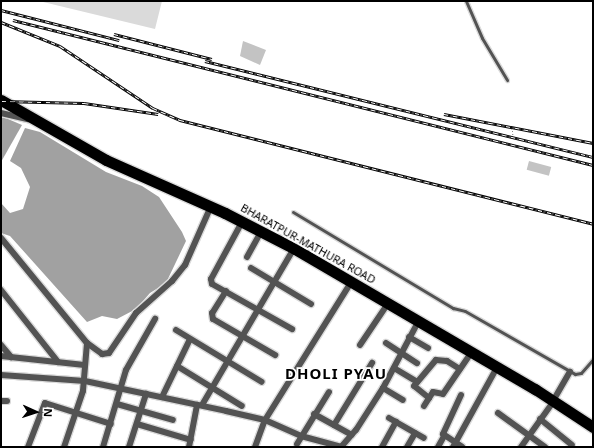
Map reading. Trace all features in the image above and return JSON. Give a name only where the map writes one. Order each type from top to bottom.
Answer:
[{"type":"highway","name":"BHARATPUR-MATHURA ROAD","points":[[1,100],[106,160],[211,206],[261,232],[348,287],[416,326],[458,347],[469,356],[534,391]]},
{"type":"highway","name":"BHARATPUR-MATHURA ROAD","points":[[288,250],[295,249],[534,391],[593,433]]},
{"type":"highway","name":"BHARATPUR-MATHURA ROAD","points":[[552,403],[593,427]]},
{"type":"street","points":[[1,113],[39,122]]},
{"type":"street","points":[[1,238],[87,343],[102,354],[109,353],[136,313],[181,270],[211,206]]},
{"type":"street","points":[[242,222],[211,279],[212,284],[259,308],[292,329]]},
{"type":"street","points":[[247,257],[261,232]]},
{"type":"street","points":[[189,447],[199,405],[212,387],[274,282],[288,250]]},
{"type":"street","points":[[251,268],[311,304]]},
{"type":"street","points":[[255,447],[265,420],[348,287]]},
{"type":"street","points":[[1,290],[58,362]]},
{"type":"street","points":[[226,291],[212,317],[275,355]]},
{"type":"street","points":[[360,345],[385,308]]},
{"type":"street","points":[[103,447],[123,389],[126,370],[155,319]]},
{"type":"street","points":[[1,375],[85,381],[162,397],[265,420],[302,436],[341,447],[352,435],[383,388],[416,326]]},
{"type":"street","points":[[176,330],[262,382]]},
{"type":"street","points":[[409,337],[428,348]]},
{"type":"street","points":[[162,397],[190,338]]},
{"type":"street","points":[[64,447],[76,414],[85,381],[87,343]]},
{"type":"street","points":[[386,343],[417,363]]},
{"type":"street","points":[[1,345],[11,357]]},
{"type":"street","points":[[1,356],[85,365]]},
{"type":"street","points":[[424,406],[433,392],[443,394],[469,356]]},
{"type":"street","points":[[429,398],[415,390],[417,382],[436,360],[447,361],[460,369]]},
{"type":"street","points":[[334,425],[372,363]]},
{"type":"street","points":[[177,366],[242,406]]},
{"type":"street","points":[[394,368],[417,382]]},
{"type":"street","points":[[454,445],[496,371]]},
{"type":"street","points":[[521,447],[552,403],[570,372]]},
{"type":"street","points":[[383,388],[403,400]]},
{"type":"street","points":[[298,444],[314,414],[329,392]]},
{"type":"street","points":[[128,447],[138,424],[146,394]]},
{"type":"street","points":[[438,447],[444,436],[444,428],[461,395]]},
{"type":"street","points":[[28,447],[44,404],[111,424]]},
{"type":"street","points":[[117,404],[173,420]]},
{"type":"street","points":[[498,413],[545,447]]},
{"type":"street","points":[[314,414],[352,435]]},
{"type":"street","points":[[389,418],[424,438]]},
{"type":"street","points":[[540,420],[572,445]]},
{"type":"street","points":[[382,447],[396,422]]},
{"type":"street","points":[[138,424],[191,440]]},
{"type":"street","points":[[407,447],[415,433]]},
{"type":"street","points":[[444,436],[454,445],[462,447]]},
{"type":"lane","points":[[466,1],[482,38],[507,80]]},
{"type":"lane","points":[[294,212],[446,305],[465,311],[570,372],[579,374],[593,358]]},
{"type":"path","points":[[512,128],[513,136]]},
{"type":"shaded area","points":[[39,1],[162,1],[155,29]]},
{"type":"shaded area","points":[[1,116],[22,125],[1,162]]},
{"type":"shaded area","points":[[25,128],[40,132],[106,172],[142,186],[159,197],[182,232],[186,241],[166,283],[150,293],[136,309],[117,319],[102,316],[87,322],[10,236],[1,233],[1,203],[10,213],[23,209],[30,187],[21,168],[10,161]]},
{"type":"building","points":[[243,41],[266,50],[260,65],[240,56]]},
{"type":"building","points":[[529,161],[551,167],[549,176],[527,170]]},
{"type":"railway","points":[[1,10],[119,40]]},
{"type":"railway","points":[[13,20],[593,165]]},
{"type":"railway","points":[[1,22],[60,46],[153,108],[180,120],[593,224]]},
{"type":"railway","points":[[114,34],[212,59]]},
{"type":"railway","points":[[205,61],[593,157]]},
{"type":"railway","points":[[1,101],[84,103],[158,114]]},
{"type":"railway","points":[[444,114],[593,143]]},
{"type":"district","name":"DHOLI PYAU","points":[[336,374]]}]
